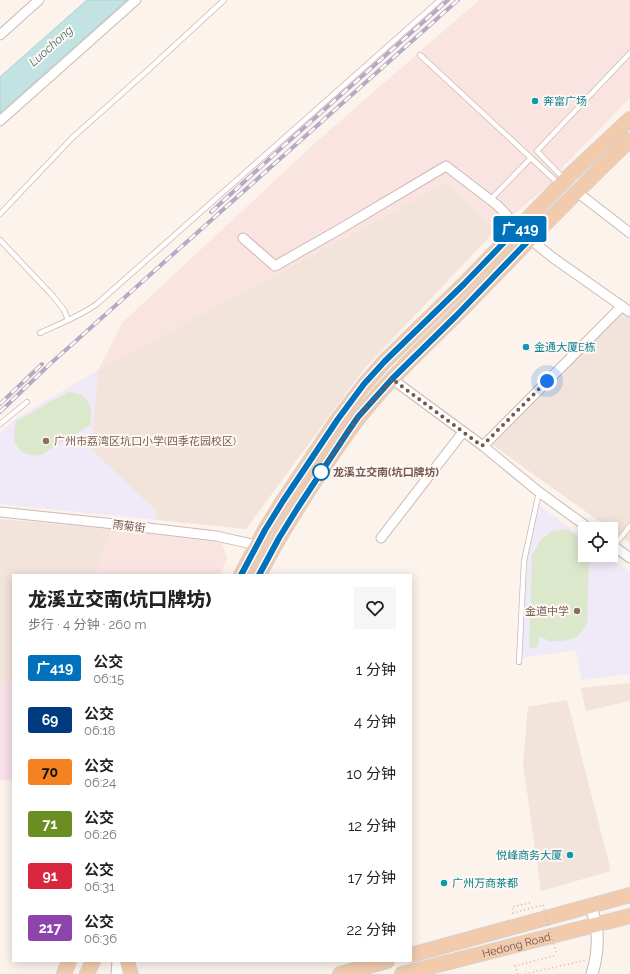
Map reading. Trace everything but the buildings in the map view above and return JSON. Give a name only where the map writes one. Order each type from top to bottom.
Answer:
[{"type":"main road","points":[[242,574],[283,501],[338,419],[364,384],[385,361],[464,284],[563,183],[630,119]]},
{"type":"main road","points":[[260,574],[297,509],[358,417],[392,379],[630,140]]},
{"type":"main road","name":"Hedong Road","points":[[412,955],[630,895]]},
{"type":"main road","name":"Hedong Road","points":[[402,974],[630,916]]},
{"type":"main road","points":[[64,974],[69,962]]},
{"type":"main road","points":[[87,974],[93,962]]},
{"type":"main road","points":[[127,962],[131,974]]},
{"type":"main road","points":[[340,974],[367,964],[380,962]]},
{"type":"street","points":[[0,36],[39,0]]},
{"type":"street","points":[[0,121],[136,0]]},
{"type":"street","points":[[242,238],[275,266],[446,166],[497,205],[518,228],[552,257],[630,312]]},
{"type":"street","points":[[577,192],[630,233]]},
{"type":"street","points":[[482,446],[622,306]]},
{"type":"street","points":[[392,379],[580,522]]},
{"type":"street","points":[[381,538],[463,432]]},
{"type":"street","name":"雨菊街","points":[[0,512],[216,536],[257,545]]},
{"type":"street","points":[[618,549],[630,558]]},
{"type":"street","points":[[591,906],[598,934],[596,958],[592,974]]},
{"type":"street","points":[[71,974],[74,962]]},
{"type":"street","points":[[117,974],[118,962]]},
{"type":"lane","points":[[0,214],[73,137],[224,0]]},
{"type":"lane","points":[[40,334],[92,308],[103,299],[440,0]]},
{"type":"lane","points":[[563,183],[537,151],[630,53]]},
{"type":"lane","points":[[420,55],[531,158],[563,183]]},
{"type":"lane","points":[[490,200],[531,158]]},
{"type":"lane","points":[[0,240],[64,310],[68,320]]},
{"type":"lane","points":[[0,424],[26,402]]},
{"type":"lane","points":[[519,662],[524,561],[539,492]]},
{"type":"lane","points":[[618,539],[630,526]]},
{"type":"path","points":[[518,974],[515,966],[557,955],[543,905],[513,912],[512,907],[530,903]]},
{"type":"path","points":[[526,974],[588,960]]},
{"type":"shaded area","points":[[479,0],[630,0],[630,98],[562,168],[558,177],[496,230],[446,183],[98,370],[123,322],[314,144]]},
{"type":"shaded area","points":[[446,183],[496,230],[364,369],[246,529],[157,520],[155,510],[91,449],[98,370]]},
{"type":"shaded area","points":[[623,312],[630,317],[630,543],[618,534],[618,522],[601,522],[491,444]]},
{"type":"shaded area","name":"广州市荔湾区坑口小学(四季花园校区)","points":[[98,370],[91,449],[155,510],[157,520],[0,504],[0,434],[18,417]]},
{"type":"shaded area","name":"金道中学","points":[[539,505],[578,534],[578,562],[615,562],[630,573],[630,674],[582,680],[576,650],[521,658],[528,554]]},
{"type":"shaded area","points":[[0,519],[112,529],[95,574],[12,574],[12,685],[0,682]]},
{"type":"shaded area","points":[[112,529],[222,543],[227,559],[220,574],[95,574]]},
{"type":"shaded area","points":[[0,682],[12,685],[12,781],[0,780]]},
{"type":"shaded area","points":[[630,683],[630,701],[586,711],[581,688]]},
{"type":"shaded area","points":[[567,700],[611,871],[541,891],[523,763],[528,707]]},
{"type":"green space","points":[[68,392],[80,395],[88,402],[91,413],[90,425],[39,456],[22,452],[16,445],[14,435],[16,421]]},
{"type":"green space","points":[[567,529],[578,537],[578,562],[589,562],[587,624],[576,638],[561,641],[549,641],[539,636],[538,647],[529,648],[532,555],[541,540],[552,531]]},
{"type":"water","name":"Luochong","points":[[87,0],[127,0],[0,113],[0,77]]},
{"type":"railway","points":[[211,212],[448,0]]},
{"type":"railway","points":[[0,412],[50,364],[458,0]]},
{"type":"railway","points":[[0,404],[42,364]]},
{"type":"bus line","name":"广419","points":[[242,574],[265,530],[283,501],[338,419],[364,384],[385,361],[464,284],[518,228],[530,239],[456,316],[392,379],[358,417],[297,509],[260,574]]},
{"type":"place","name":"奔富广场","points":[[535,101]]},
{"type":"place","name":"金通大厦E栋","points":[[526,347]]},
{"type":"place","name":"广州市荔湾区坑口小学(四季花园校区)","points":[[46,441]]},
{"type":"place","name":"龙溪立交南(坑口牌坊)","points":[[321,472]]},
{"type":"place","name":"金道中学","points":[[577,611]]},
{"type":"place","name":"悦峰商务大厦","points":[[570,855]]},
{"type":"place","name":"广州万商茶都","points":[[444,883]]},
{"type":"route","points":[[321,472],[319,475],[358,417],[392,379],[482,446],[547,381]]}]
